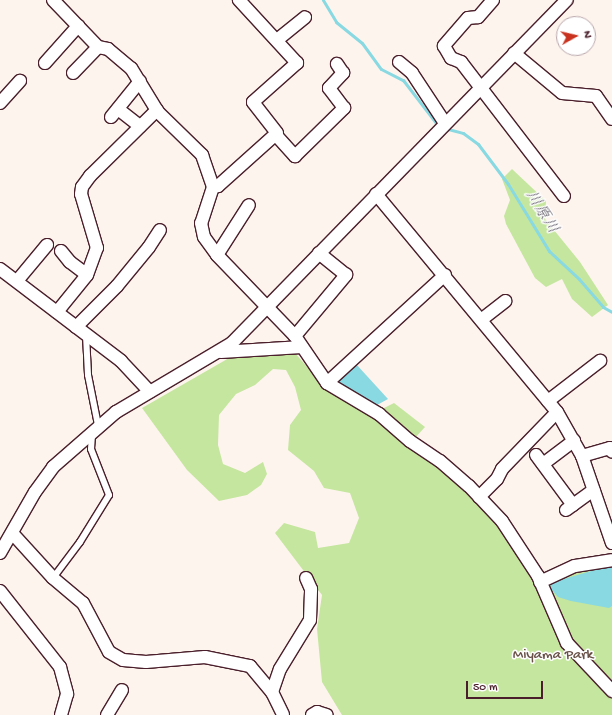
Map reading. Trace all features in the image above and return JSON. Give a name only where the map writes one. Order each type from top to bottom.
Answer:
[{"type":"street","points":[[53,0],[98,47],[108,49],[131,68],[157,110],[202,155],[213,187],[201,223],[204,236],[217,255],[295,336],[327,383],[379,414],[395,430],[445,466],[480,497],[516,538],[540,582],[567,643],[612,691]]},
{"type":"street","points":[[239,0],[278,40],[297,63],[253,102],[275,134],[295,156],[344,108],[329,88],[343,73],[336,64]]},
{"type":"street","points":[[493,0],[478,17],[468,18],[444,46],[451,58],[461,62],[564,196]]},
{"type":"street","points":[[0,553],[7,537],[44,479],[95,428],[116,412],[221,352],[567,0]]},
{"type":"street","points":[[278,40],[305,17]]},
{"type":"street","points":[[45,63],[78,26]]},
{"type":"street","points":[[74,73],[98,47]]},
{"type":"street","points":[[514,53],[562,93],[596,96],[612,119]]},
{"type":"street","points":[[399,62],[412,73],[445,123]]},
{"type":"street","points":[[0,102],[20,81]]},
{"type":"street","points":[[140,82],[115,113],[140,126]]},
{"type":"street","points":[[57,312],[87,275],[97,248],[81,194],[82,187],[90,176],[157,110]]},
{"type":"street","points":[[213,187],[218,186],[275,134]]},
{"type":"street","points":[[376,194],[445,275],[557,412],[582,456],[612,543]]},
{"type":"street","points":[[217,255],[250,205]]},
{"type":"street","points":[[81,330],[149,248],[160,230]]},
{"type":"street","points":[[16,281],[47,245]]},
{"type":"street","points":[[61,251],[70,262],[87,275]]},
{"type":"street","points":[[295,336],[346,275],[319,253]]},
{"type":"street","points":[[0,269],[121,361],[150,392]]},
{"type":"street","points":[[327,383],[445,275]]},
{"type":"street","points":[[481,320],[505,301]]},
{"type":"street","points":[[221,352],[302,347]]},
{"type":"street","points":[[548,401],[600,361]]},
{"type":"street","points":[[480,497],[497,479],[502,469],[557,412]]},
{"type":"street","points":[[574,441],[539,459],[569,508],[594,490]]},
{"type":"street","points":[[582,456],[610,448],[612,452]]},
{"type":"street","points":[[7,537],[83,603],[109,652],[115,656],[146,662],[218,658],[250,666],[272,692],[283,715]]},
{"type":"street","points":[[540,582],[575,566],[612,560]]},
{"type":"street","points":[[272,692],[280,669],[310,620],[311,589],[306,578]]},
{"type":"street","points":[[0,591],[60,667],[67,694],[61,715]]},
{"type":"street","points":[[107,715],[122,690]]},
{"type":"street","points":[[312,715],[317,712],[328,715]]},
{"type":"lane","points":[[53,578],[89,529],[109,495],[91,449],[95,428],[81,330]]},
{"type":"green space","points":[[512,169],[546,201],[545,219],[580,262],[608,305],[592,317],[572,299],[562,279],[546,287],[535,278],[506,224],[504,216],[510,200],[502,179]]},
{"type":"green space","name":"Miyama Park","points":[[295,353],[323,385],[380,423],[465,490],[517,549],[542,587],[575,570],[612,564],[612,715],[342,715],[322,682],[317,629],[322,595],[275,533],[284,523],[315,532],[318,548],[349,543],[359,518],[350,493],[324,488],[314,471],[288,450],[290,425],[301,410],[295,387],[286,370],[273,369],[255,385],[236,394],[219,415],[218,445],[223,464],[245,473],[263,462],[267,474],[261,485],[247,495],[219,501],[187,470],[142,408],[229,358]]},
{"type":"green space","points":[[394,403],[425,427],[413,440],[380,410]]},
{"type":"water","points":[[356,364],[388,399],[377,405],[338,382]]},
{"type":"water","points":[[612,565],[612,606],[609,608],[558,597],[551,589],[550,583]]},
{"type":"waterway","name":"川原川","points":[[323,0],[336,22],[362,43],[381,69],[403,80],[436,123]]},
{"type":"waterway","name":"川原川","points":[[448,129],[463,133],[478,144],[508,184],[549,251],[579,279],[603,307],[612,312]]}]
